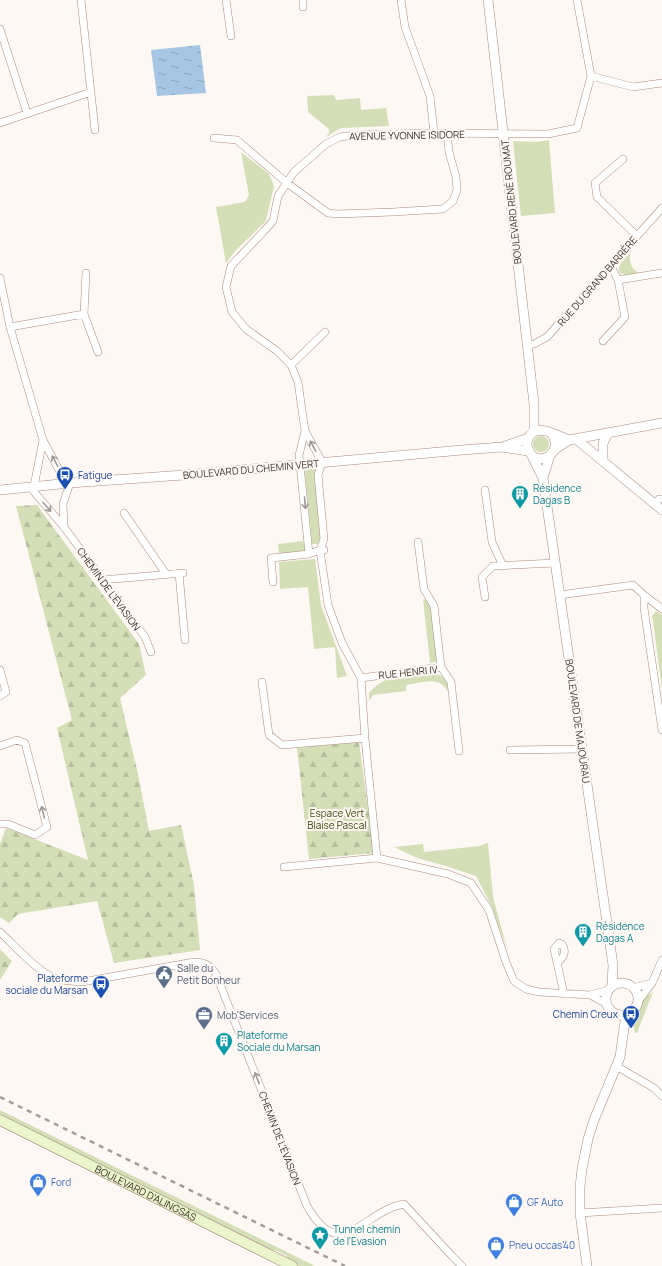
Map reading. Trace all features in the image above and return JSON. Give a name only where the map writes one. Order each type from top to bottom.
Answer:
[{"type":"main road","name":"BOULEVARD D'ALINGSÄS","points":[[0,1120],[292,1266]]},
{"type":"main road","name":"BOULEVARD D'ALINGSÄS","points":[[0,1127],[277,1266]]},
{"type":"street","points":[[81,0],[95,130]]},
{"type":"street","points":[[226,0],[231,36]]},
{"type":"street","points":[[401,0],[404,27],[430,96],[434,133]]},
{"type":"street","name":"BOULEVARD RENÉ ROUMAT","points":[[488,0],[527,345],[539,433]]},
{"type":"street","points":[[577,0],[591,76],[633,87],[662,83]]},
{"type":"street","points":[[0,29],[27,113]]},
{"type":"street","name":"AVENUE YVONNE ISIDORE","points":[[291,365],[277,351],[246,329],[232,312],[226,287],[231,266],[273,221],[278,196],[294,172],[326,144],[340,137],[356,135],[434,133],[548,134],[577,128],[591,76]]},
{"type":"street","points":[[0,123],[91,92]]},
{"type":"street","points":[[214,138],[237,140],[287,183],[328,213],[337,214],[385,213],[443,209],[453,201],[457,190],[456,177],[449,152],[447,134]]},
{"type":"street","points":[[623,159],[595,183],[597,197],[636,236]]},
{"type":"street","name":"RUE DU GRAND BARRÈRE","points":[[527,345],[534,344],[547,337],[662,208]]},
{"type":"street","points":[[604,341],[625,317],[618,280],[611,266]]},
{"type":"street","points":[[86,272],[84,314],[98,352]]},
{"type":"street","points":[[618,280],[662,273]]},
{"type":"street","points":[[0,278],[10,327],[43,440],[68,483],[63,504],[64,527]]},
{"type":"street","points":[[10,327],[84,314]]},
{"type":"street","points":[[325,332],[291,365],[298,382],[305,431],[322,462],[318,476],[324,539],[322,550],[328,604],[342,643],[361,678],[365,738],[377,858]]},
{"type":"street","points":[[539,433],[527,444],[530,453],[540,459],[544,459],[573,440],[662,423]]},
{"type":"street","points":[[305,431],[299,455],[309,554]]},
{"type":"street","points":[[539,433],[573,440],[658,501],[662,510]]},
{"type":"street","points":[[539,433],[555,441],[552,453]]},
{"type":"street","name":"BOULEVARD DU CHEMIN VERT","points":[[0,490],[502,447],[539,433]]},
{"type":"street","points":[[603,461],[602,447],[608,433]]},
{"type":"street","points":[[32,487],[43,440]]},
{"type":"street","name":"BOULEVARD DU CHEMIN VERT","points":[[502,447],[530,453]]},
{"type":"street","name":"BOULEVARD DE MAJOURAU","points":[[530,453],[543,478],[613,965],[614,987]]},
{"type":"street","name":"BOULEVARD DE MAJOURAU","points":[[543,478],[552,453]]},
{"type":"street","name":"CHEMIN DE L'ÉVASION","points":[[32,487],[64,527],[145,637],[151,652]]},
{"type":"street","points":[[485,490],[492,542],[503,566]]},
{"type":"street","points":[[124,513],[166,574]]},
{"type":"street","points":[[418,542],[424,589],[434,606],[441,667]]},
{"type":"street","points":[[273,582],[271,558],[309,554],[322,550]]},
{"type":"street","points":[[485,597],[482,577],[493,566],[555,563]]},
{"type":"street","points":[[102,580],[181,573],[185,640]]},
{"type":"street","points":[[560,595],[633,585],[662,609]]},
{"type":"street","points":[[644,595],[644,608],[662,730]]},
{"type":"street","name":"RUE HENRI IV","points":[[361,678],[441,667],[451,682],[459,751]]},
{"type":"street","points":[[0,670],[6,692],[0,696]]},
{"type":"street","points":[[262,682],[268,735],[282,745],[365,738]]},
{"type":"street","points":[[0,746],[17,740],[25,744],[47,827],[35,835],[8,824],[0,824]]},
{"type":"street","points":[[510,750],[582,749]]},
{"type":"street","points":[[284,868],[377,858],[448,874],[471,883],[489,910],[506,962],[514,981],[526,989],[538,992],[590,995],[625,984],[633,988],[637,997],[637,1003]]},
{"type":"street","name":"CHEMIN DE L'ÉVASION","points":[[0,932],[42,971],[52,978],[64,980],[82,982],[194,962],[208,964],[216,974],[307,1206],[316,1222],[328,1234],[339,1239],[349,1237],[391,1208],[404,1204],[462,1266]]},
{"type":"street","points":[[616,1014],[626,1014],[635,1008],[652,982],[662,960]]},
{"type":"street","points":[[557,963],[564,994]]},
{"type":"street","points":[[633,988],[652,982]]},
{"type":"street","points":[[614,987],[606,999],[609,1008],[616,1014],[622,1036]]},
{"type":"street","points":[[590,995],[607,1004]]},
{"type":"street","points":[[587,1266],[580,1213],[580,1187],[588,1139],[594,1120],[620,1057],[626,1014]]},
{"type":"street","points":[[616,1066],[654,1088],[662,1096]]},
{"type":"street","points":[[580,1213],[662,1208]]},
{"type":"green space","points":[[334,95],[336,100],[360,98],[361,110],[386,108],[389,126],[342,128],[326,137],[329,133],[329,129],[308,112],[307,96]]},
{"type":"green space","points":[[549,140],[555,213],[521,216],[513,141],[536,142]]},
{"type":"green space","points":[[241,152],[269,174],[274,186],[265,222],[236,250],[226,263],[216,207],[245,202],[249,195]]},
{"type":"green space","points":[[631,252],[631,264],[639,273],[625,275],[620,273],[619,267]]},
{"type":"green space","points":[[538,436],[544,436],[549,441],[547,450],[544,452],[538,452],[533,447],[533,441]]},
{"type":"green space","points":[[316,467],[321,541],[317,544],[312,544],[305,471],[309,468]]},
{"type":"green space","points":[[37,505],[139,644],[146,675],[120,698],[138,774],[149,831],[181,825],[194,885],[200,950],[114,963],[97,901],[18,914],[9,923],[0,917],[0,844],[6,828],[88,860],[57,728],[72,720],[16,506]]},
{"type":"green space","points":[[303,541],[306,551],[279,554],[278,544]]},
{"type":"green space","points":[[315,559],[321,605],[347,676],[337,678],[335,647],[314,649],[308,587],[280,589],[279,562]]},
{"type":"green space","points":[[423,599],[428,601],[432,611],[438,658],[435,662],[430,663]]},
{"type":"green space","points":[[656,611],[662,615],[662,690],[652,616]]},
{"type":"green space","points":[[429,672],[438,674],[446,680],[448,692],[440,683],[430,681],[406,685],[406,691],[373,695],[369,701],[369,693],[376,686],[389,678],[404,674]]},
{"type":"green space","name":"Espace Vert Blaise Pascal","points":[[359,742],[374,853],[309,859],[297,748]]},
{"type":"green space","points":[[488,843],[493,897],[508,952],[492,907],[476,876],[417,858],[394,847],[423,844],[424,852],[479,846]]},
{"type":"green space","points":[[0,949],[12,961],[0,980]]},
{"type":"green space","points":[[653,992],[637,1033],[635,1033],[632,1020],[639,1012],[643,999]]},
{"type":"green space","points":[[0,1110],[315,1266],[299,1266],[288,1261],[287,1256],[275,1250],[271,1251],[0,1116]]},
{"type":"water","points":[[200,45],[206,93],[157,96],[151,50]]},
{"type":"railway","points":[[0,1097],[345,1266]]},
{"type":"place","name":"Fatigue","points":[[65,490]]},
{"type":"place","name":"Résidence Dagas B","points":[[520,509]]},
{"type":"place","name":"Résidence Dagas A","points":[[583,947]]},
{"type":"place","name":"Salle du Petit Bonheur","points":[[164,989]]},
{"type":"place","name":"Plateforme sociale du Marsan","points":[[101,999]]},
{"type":"place","name":"Chemin Creux","points":[[631,1029]]},
{"type":"place","name":"Mob'Services","points":[[204,1030]]},
{"type":"place","name":"Plateforme Sociale du Marsan","points":[[224,1056]]},
{"type":"place","name":"Ford","points":[[38,1197]]},
{"type":"place","name":"GF Auto","points":[[514,1217]]},
{"type":"place","name":"Tunnel chemin de l'Evasion","points":[[320,1250]]},
{"type":"place","name":"Pneu occas'40","points":[[496,1260]]}]
